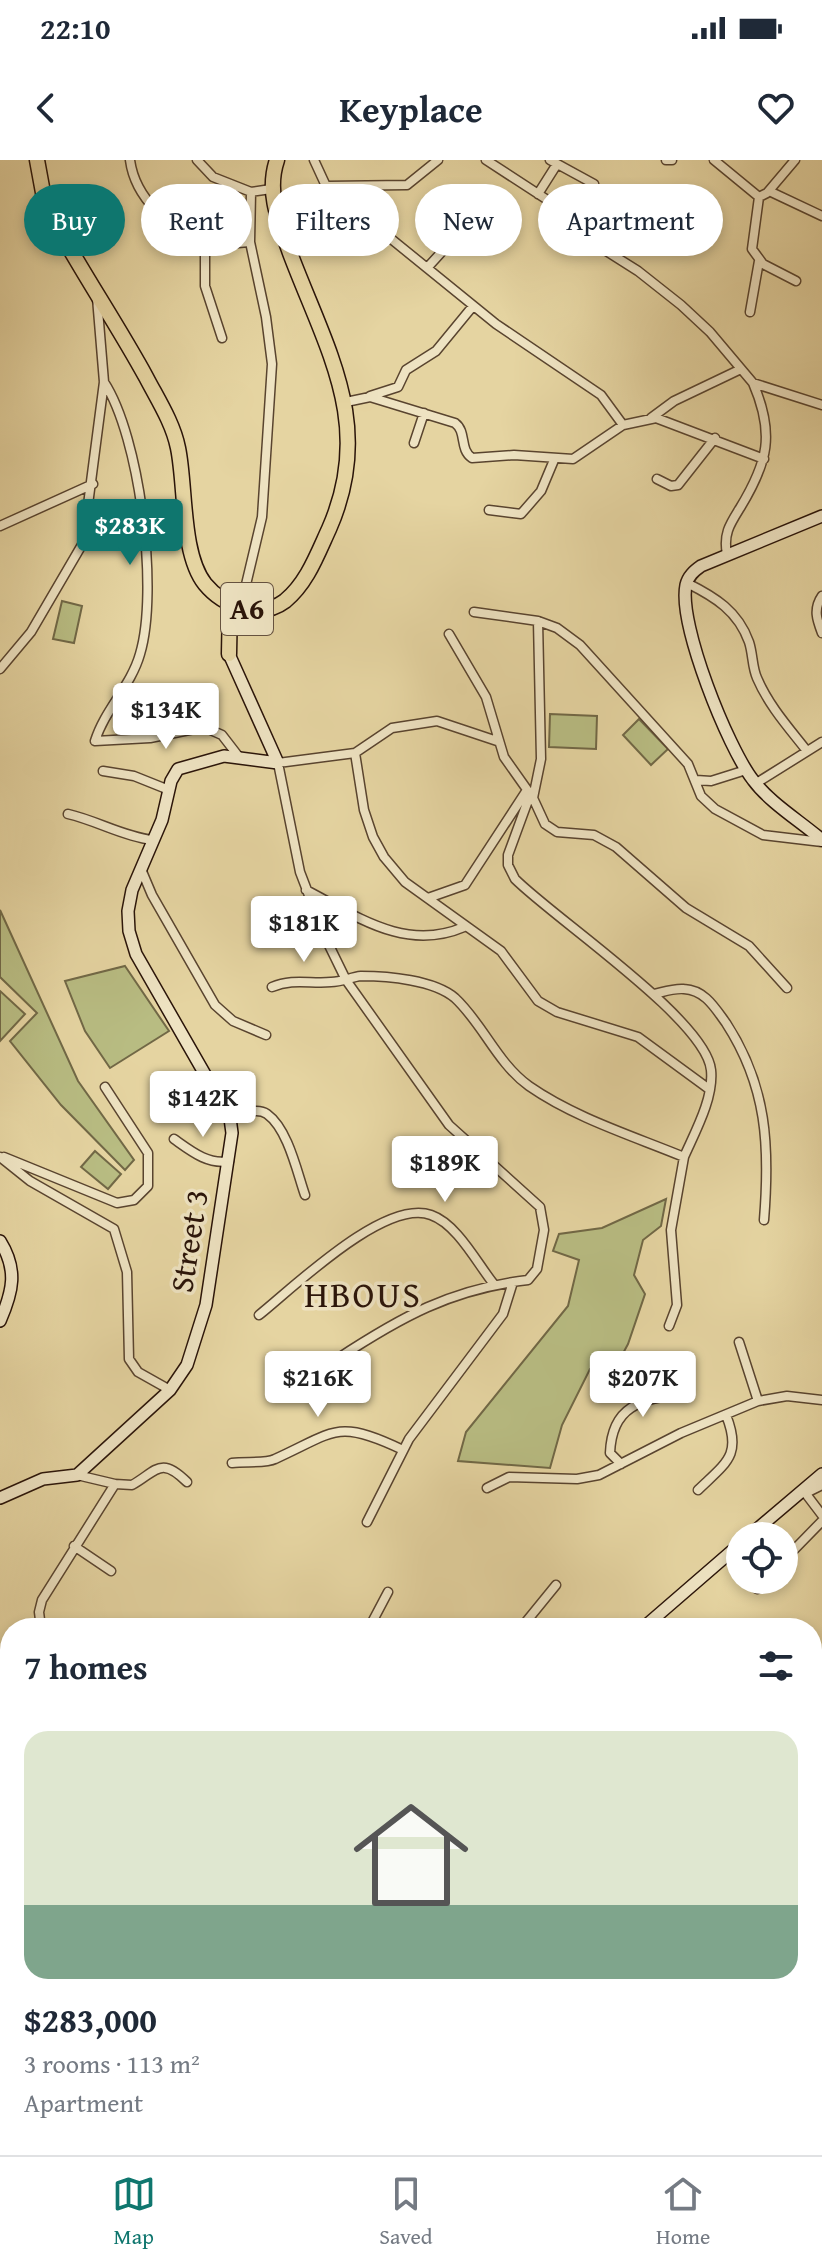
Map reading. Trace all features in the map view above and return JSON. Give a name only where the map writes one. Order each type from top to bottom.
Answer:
[{"type":"highway","name":"A6","points":[[37,160],[49,212],[175,435],[192,554],[200,575],[210,589],[237,606],[269,610],[297,590],[314,561],[344,489],[350,455],[346,402],[291,256]]},
{"type":"highway","name":"A6","points":[[272,184],[277,160]]},
{"type":"highway","points":[[229,654],[237,606],[244,593]]},
{"type":"street","points":[[130,160],[136,186],[141,194]]},
{"type":"street","points":[[197,160],[213,177],[231,184]]},
{"type":"street","points":[[314,160],[325,184]]},
{"type":"street","points":[[399,185],[407,185],[438,160]]},
{"type":"street","points":[[486,160],[538,194]]},
{"type":"street","points":[[666,160],[672,160]]},
{"type":"street","points":[[714,160],[759,197]]},
{"type":"street","points":[[759,197],[769,191],[795,160]]},
{"type":"street","points":[[543,184],[553,162],[594,184]]},
{"type":"street","points":[[769,191],[822,216]]},
{"type":"street","points":[[750,312],[759,261],[751,240],[759,222],[759,197]]},
{"type":"street","points":[[399,245],[544,359],[601,395],[623,425]]},
{"type":"street","points":[[244,593],[262,517],[272,364],[252,251]]},
{"type":"street","points":[[205,256],[205,286],[222,338]]},
{"type":"street","points":[[427,268],[438,256]]},
{"type":"street","points":[[614,256],[681,305],[753,383],[768,432],[764,459],[727,528],[727,554]]},
{"type":"street","points":[[759,261],[796,281]]},
{"type":"street","points":[[0,669],[31,632],[83,543],[104,382],[97,293]]},
{"type":"street","points":[[346,402],[398,387],[406,370],[436,351],[473,306]]},
{"type":"street","points":[[367,397],[459,426],[470,457],[514,455],[554,460],[579,456],[591,444],[623,425],[651,418],[674,401],[741,369]]},
{"type":"street","points":[[104,382],[120,416],[140,499],[144,526],[146,618],[137,662],[106,711],[95,741],[150,738],[204,727],[222,735],[239,757]]},
{"type":"street","points":[[753,383],[822,405]]},
{"type":"street","points":[[414,443],[424,413]]},
{"type":"street","points":[[651,418],[715,438],[764,459]]},
{"type":"street","points":[[657,479],[671,486],[678,485],[715,438]]},
{"type":"street","points":[[489,510],[521,514],[541,491],[554,460]]},
{"type":"street","points":[[0,526],[93,484]]},
{"type":"street","points":[[822,516],[727,554],[697,569],[687,583],[689,617],[709,690],[746,770],[755,784],[822,841]]},
{"type":"street","points":[[687,583],[720,601],[739,622],[749,642],[755,675],[769,702],[807,751]]},
{"type":"street","points":[[822,596],[817,603],[816,619],[822,633]]},
{"type":"street","points":[[474,612],[538,621],[557,628],[580,645],[678,753],[696,780],[705,801],[752,831],[777,838],[822,841]]},
{"type":"street","points":[[538,621],[541,759],[508,855],[511,874],[544,906],[654,994],[708,1058],[712,1073],[684,1157],[671,1230],[677,1305],[669,1326]]},
{"type":"street","points":[[449,634],[486,697],[497,741],[548,828],[562,833],[594,835],[616,847],[686,908],[749,946],[787,988]]},
{"type":"street","points":[[229,654],[278,763],[286,816],[306,890],[346,980],[449,1125],[540,1207],[544,1230],[537,1269],[528,1280],[493,1283],[422,1308],[337,1359]]},
{"type":"street","points":[[278,763],[355,753],[392,728],[437,721],[497,741]]},
{"type":"street","points":[[755,784],[822,742]]},
{"type":"street","points":[[355,753],[364,810],[373,837],[392,868],[464,927],[501,951],[538,1001],[557,1012],[628,1032],[660,1051],[709,1089]]},
{"type":"street","name":"Street 3","points":[[77,1475],[170,1390],[187,1365],[203,1320],[232,1149],[230,1118],[132,944],[128,906],[164,814],[169,790],[183,765],[224,756],[278,763]]},
{"type":"street","points":[[696,780],[711,781],[746,770]]},
{"type":"street","points":[[103,771],[134,776],[169,790]]},
{"type":"street","points":[[428,898],[465,885],[530,794]]},
{"type":"street","points":[[68,814],[90,819],[123,835],[152,840]]},
{"type":"street","points":[[141,868],[152,895],[215,1005],[233,1021],[266,1035]]},
{"type":"street","points":[[306,890],[399,935],[436,937],[464,927]]},
{"type":"street","points":[[272,987],[298,980],[346,980],[364,976],[445,991],[459,1003],[500,1057],[528,1085],[567,1108],[684,1157]]},
{"type":"street","points":[[654,994],[685,989],[704,996],[712,1002],[738,1042],[760,1091],[767,1165],[764,1220]]},
{"type":"street","points":[[0,1156],[117,1203],[134,1200],[148,1186],[148,1153],[105,1087]]},
{"type":"street","points":[[230,1118],[253,1111],[268,1114],[279,1129],[305,1195]]},
{"type":"street","points":[[174,1139],[209,1160],[217,1163],[229,1161]]},
{"type":"street","points":[[0,1156],[30,1181],[114,1229],[127,1272],[129,1359],[138,1372],[170,1390]]},
{"type":"street","points":[[259,1315],[365,1232],[406,1214],[430,1214],[442,1221],[493,1283]]},
{"type":"street","points":[[0,1241],[13,1276],[10,1298],[0,1321]]},
{"type":"street","points":[[367,1522],[403,1450],[427,1413],[503,1314],[513,1282]]},
{"type":"street","points":[[739,1342],[758,1401]]},
{"type":"street","points":[[621,1464],[610,1453],[611,1435],[621,1414],[646,1401],[683,1393]]},
{"type":"street","points":[[487,1488],[509,1477],[588,1478],[758,1401],[787,1396],[822,1400]]},
{"type":"street","points":[[698,1490],[733,1450],[736,1441],[726,1415]]},
{"type":"street","points":[[232,1463],[253,1459],[272,1461],[320,1435],[337,1431],[365,1435],[403,1450]]},
{"type":"street","points":[[0,1498],[43,1479],[77,1475],[132,1485],[155,1468],[163,1467],[176,1471],[187,1482]]},
{"type":"street","points":[[766,1522],[822,1474]]},
{"type":"street","points":[[41,1618],[42,1600],[115,1484]]},
{"type":"street","points":[[805,1491],[822,1485]]},
{"type":"street","points":[[798,1545],[822,1518],[805,1491]]},
{"type":"street","points":[[74,1546],[111,1571]]},
{"type":"street","points":[[655,1618],[726,1556]]},
{"type":"street","points":[[529,1618],[556,1585]]},
{"type":"street","points":[[374,1618],[388,1592]]},
{"type":"green space","points":[[62,601],[82,606],[74,643],[53,639]]},
{"type":"green space","points":[[550,714],[597,716],[596,749],[549,747]]},
{"type":"green space","points":[[639,719],[668,749],[651,765],[623,735]]},
{"type":"green space","points":[[0,910],[78,1081],[134,1160],[125,1170],[61,1105],[10,1041],[37,1013],[0,977]]},
{"type":"green space","points":[[125,966],[169,1031],[110,1068],[85,1031],[65,981]]},
{"type":"green space","points":[[0,991],[25,1014],[0,1041]]},
{"type":"green space","points":[[95,1151],[121,1174],[108,1189],[81,1167]]},
{"type":"green space","points":[[666,1199],[661,1226],[643,1240],[634,1275],[645,1294],[628,1344],[613,1372],[590,1369],[562,1425],[550,1468],[458,1461],[466,1432],[568,1306],[579,1260],[553,1251],[559,1234],[602,1228]]},
{"type":"district","name":"HBOUS","points":[[363,1294]]}]
